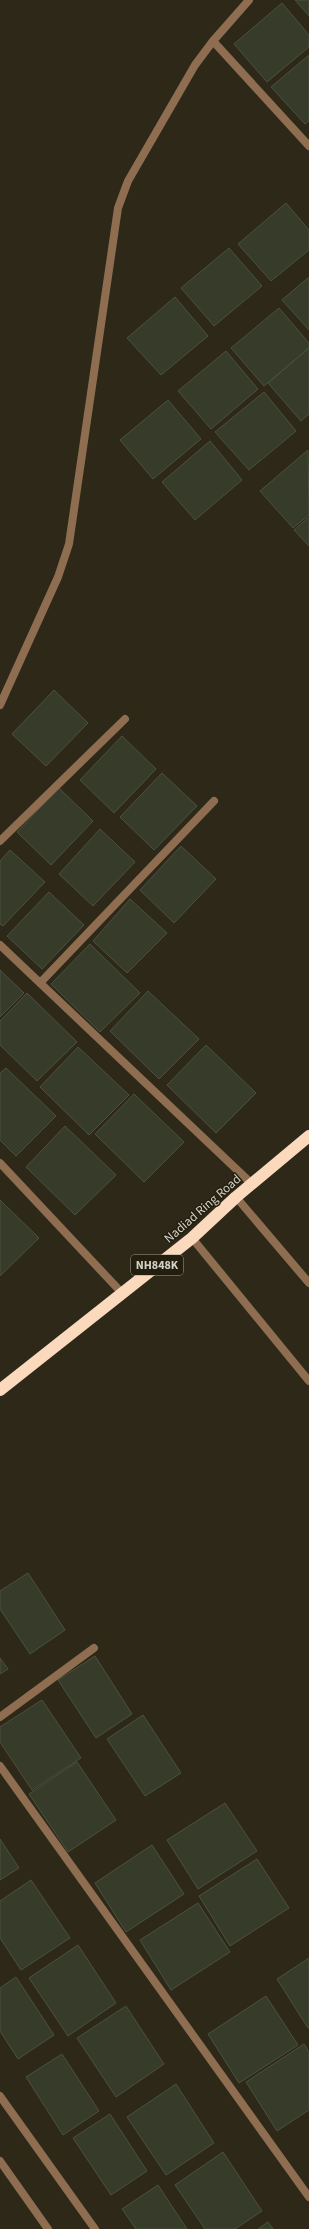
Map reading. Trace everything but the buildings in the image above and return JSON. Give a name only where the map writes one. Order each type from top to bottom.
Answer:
[{"type":"highway","name":"Nadiad Ring Road","points":[[0,1390],[192,1238],[236,1197],[309,1136]]},
{"type":"street","points":[[0,705],[58,577],[69,544],[117,216],[122,194],[128,181],[196,65],[213,41],[249,0]]},
{"type":"street","points":[[213,41],[309,146]]},
{"type":"street","points":[[0,841],[125,719]]},
{"type":"street","points":[[40,983],[214,801]]},
{"type":"street","points":[[0,945],[252,1184]]},
{"type":"street","points":[[0,1163],[122,1292]]},
{"type":"street","points":[[236,1197],[309,1283]]},
{"type":"street","points":[[192,1238],[309,1381]]},
{"type":"street","points":[[0,1717],[94,1648]]},
{"type":"street","points":[[0,1766],[309,2197]]},
{"type":"street","points":[[0,2096],[95,2229]]},
{"type":"street","points":[[0,2161],[48,2229]]}]
